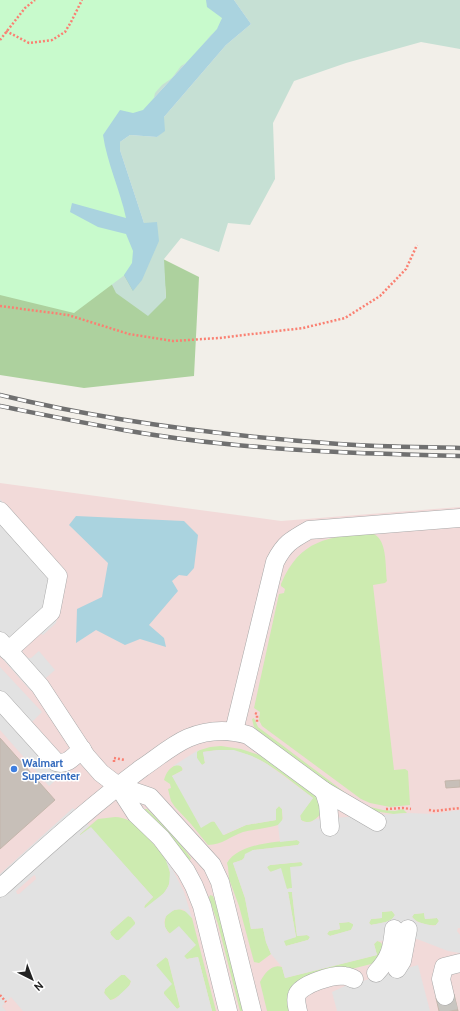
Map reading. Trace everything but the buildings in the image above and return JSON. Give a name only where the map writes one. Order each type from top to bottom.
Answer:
[{"type":"lane","points":[[0,511],[58,576],[51,612],[4,646],[40,686],[100,773],[118,786],[150,797],[212,865],[220,882],[252,1011]]},
{"type":"lane","points":[[234,731],[274,562],[282,549],[293,539],[309,530],[460,518]]},
{"type":"lane","points":[[0,700],[56,762],[61,764],[66,763],[82,749]]},
{"type":"lane","points":[[0,888],[88,809],[118,786],[188,738],[220,730],[234,731],[248,735],[324,791],[377,822]]},
{"type":"lane","points":[[118,786],[136,814],[161,838],[186,871],[194,886],[202,906],[228,1011]]},
{"type":"lane","points":[[324,791],[328,804],[330,827]]},
{"type":"lane","points":[[376,973],[385,963],[392,944],[401,929],[402,961],[397,969]]},
{"type":"lane","points":[[445,996],[441,979],[444,967],[460,963]]},
{"type":"lane","points":[[298,1011],[296,1002],[297,995],[302,988],[311,983],[345,976],[354,979]]},
{"type":"path","points":[[0,40],[25,8],[35,0]]},
{"type":"path","points":[[6,31],[29,43],[52,40],[65,32],[82,0]]},
{"type":"path","points":[[0,306],[68,315],[129,334],[173,341],[219,338],[303,328],[345,318],[380,296],[406,269],[417,245]]},
{"type":"path","points":[[429,810],[435,811],[460,808]]},
{"type":"path","points":[[0,995],[6,1002]]},
{"type":"shaded area","points":[[0,483],[281,521],[460,507],[460,1011],[0,1011]]},
{"type":"shaded area","points":[[0,499],[67,573],[56,623],[43,635],[40,633],[22,649],[23,653],[28,658],[31,658],[39,651],[55,670],[31,691],[0,656]]},
{"type":"shaded area","points":[[0,667],[42,712],[32,722],[72,766],[49,786],[0,730]]},
{"type":"shaded area","points":[[200,749],[197,752],[197,758],[202,765],[205,763],[203,752],[234,750],[252,756],[267,764],[313,798],[300,816],[301,820],[304,822],[311,822],[316,819],[409,813],[433,814],[460,810],[460,928],[458,928],[457,931],[460,935],[460,953],[448,951],[417,939],[377,941],[374,944],[377,955],[285,978],[282,967],[271,954],[266,942],[263,928],[251,929],[245,898],[233,863],[242,860],[245,854],[253,850],[298,845],[300,842],[297,840],[280,842],[278,825],[283,819],[282,809],[279,806],[276,809],[276,820],[246,825],[223,835],[214,821],[201,828],[172,776],[182,771],[183,768],[179,765],[173,766]],"holes":[[[301,862],[303,864],[301,866],[290,867],[292,888],[287,889],[281,868],[270,872],[267,867],[270,865]],[[288,892],[292,892],[297,936],[307,935],[310,937],[308,940],[286,946],[284,941],[296,937]],[[392,911],[395,915],[392,919],[386,922],[371,925],[369,923],[371,919],[382,918],[382,912]],[[424,913],[425,919],[437,918],[439,921],[433,926],[417,922],[412,917],[414,914]],[[349,922],[353,924],[351,930],[330,936],[327,934],[329,931],[340,929],[339,923]]]},
{"type":"shaded area","points":[[73,808],[89,826],[80,835],[91,827],[153,897],[145,905],[145,908],[164,893],[169,885],[170,872],[165,858],[184,892],[192,918],[183,909],[174,910],[166,916],[164,921],[165,927],[169,934],[179,926],[196,945],[184,956],[187,959],[198,957],[212,1011],[23,1011],[11,997],[2,1006],[6,1011],[0,1011],[0,874]],"holes":[[[35,875],[36,879],[19,894],[17,894],[16,891]],[[128,916],[135,922],[135,924],[119,940],[116,940],[110,932]],[[166,957],[168,959],[180,1007],[177,1009],[164,994],[164,992],[172,984],[156,965]],[[121,975],[125,975],[131,981],[130,985],[114,1000],[110,1000],[104,993],[105,989]]]},
{"type":"shaded area","points":[[418,965],[430,1011],[337,1011],[332,992],[345,986]]},
{"type":"green space","points":[[0,0],[216,0],[225,5],[219,30],[211,35],[191,60],[181,66],[172,78],[162,85],[155,93],[152,107],[108,135],[138,265],[74,313],[0,295]]},
{"type":"green space","points":[[234,0],[460,0],[460,49],[421,42],[346,63],[294,81],[273,123],[275,179],[250,225],[228,223],[219,252],[181,238],[164,259],[166,298],[148,316],[116,293],[93,246],[0,136],[217,29],[143,110],[113,121],[124,275],[133,291],[144,223],[120,150],[120,142],[130,135],[157,137],[164,131],[164,117],[226,45],[251,24]]},
{"type":"green space","points":[[0,202],[166,298],[163,259],[199,277],[194,376],[84,388],[0,375]]},
{"type":"green space","points":[[371,533],[380,540],[385,553],[387,581],[385,583],[373,585],[394,770],[405,769],[408,771],[410,805],[390,807],[370,803],[361,799],[262,726],[259,720],[260,712],[254,708],[279,594],[284,593],[285,589],[281,586],[281,584],[289,569],[306,549],[317,543],[341,536]]},
{"type":"green space","points":[[254,718],[258,727],[347,794],[366,806],[395,811],[403,809],[407,813],[394,814],[373,811],[345,796],[259,732],[254,727],[252,719]]},
{"type":"green space","points":[[221,746],[241,749],[262,756],[319,798],[323,810],[319,816],[311,822],[301,820],[300,815],[313,798],[275,769],[249,755],[220,750],[203,752],[205,763],[203,765],[199,763],[197,751],[210,747]]},
{"type":"green space","points":[[176,765],[181,766],[183,770],[172,776],[211,821],[215,822],[224,835],[246,825],[276,820],[276,809],[279,806],[282,809],[282,819],[280,824],[243,832],[222,842],[208,845],[171,801],[168,789],[171,788],[170,784],[164,780],[168,771]]},
{"type":"green space","points":[[147,809],[172,833],[191,858],[190,860],[187,861],[144,811]]},
{"type":"green space","points":[[115,817],[128,820],[134,824],[159,851],[168,865],[170,881],[167,888],[159,898],[146,909],[144,908],[145,905],[153,897],[91,828],[82,835],[79,835],[98,819]]},
{"type":"green space","points":[[297,840],[300,842],[298,845],[253,850],[242,860],[233,863],[245,898],[251,929],[263,928],[266,942],[271,954],[259,963],[254,962],[239,906],[229,879],[227,863],[233,856],[249,847]]},
{"type":"green space","points":[[301,862],[303,864],[292,888],[287,889],[267,867],[270,865]]},
{"type":"green space","points":[[288,892],[292,892],[297,936],[307,935],[310,937],[308,940],[286,946],[284,945],[284,940],[296,937]]},
{"type":"green space","points":[[210,895],[213,896],[222,922],[245,1011],[240,1011],[218,924],[209,898]]},
{"type":"green space","points":[[179,909],[187,912],[192,918],[216,1011],[212,1011],[198,957],[185,959],[184,956],[195,945],[174,936],[166,930],[165,920],[168,914]]},
{"type":"green space","points":[[392,911],[395,915],[391,920],[371,925],[369,923],[371,919],[382,918],[382,912]]},
{"type":"green space","points":[[424,913],[425,919],[437,918],[439,921],[436,925],[423,924],[412,917],[414,914]]},
{"type":"green space","points":[[128,916],[131,917],[136,924],[119,940],[116,940],[110,932]]},
{"type":"green space","points":[[349,922],[353,924],[351,930],[330,936],[327,934],[329,931],[340,929],[339,923]]},
{"type":"green space","points":[[377,941],[383,945],[379,962],[308,980],[291,1011],[267,1011],[260,982],[266,973],[272,968],[278,966],[282,967],[285,978],[377,955],[374,944]]},
{"type":"green space","points":[[165,957],[168,959],[180,1007],[177,1009],[164,994],[156,965]]},
{"type":"green space","points":[[121,975],[125,975],[131,981],[130,984],[123,993],[110,1000],[104,993],[105,989]]},
{"type":"water","points":[[206,0],[234,0],[251,24],[226,45],[164,117],[165,131],[157,137],[130,135],[120,142],[120,150],[144,223],[157,222],[159,241],[142,280],[133,291],[124,275],[132,263],[133,251],[126,234],[98,227],[70,212],[72,203],[126,218],[107,156],[103,135],[120,110],[133,113],[143,110],[217,29],[222,18],[207,7]]},
{"type":"water","points":[[76,516],[184,521],[198,535],[194,568],[187,576],[179,575],[172,581],[178,591],[149,625],[164,638],[166,647],[140,639],[125,645],[96,630],[76,643],[77,609],[102,597],[108,563],[69,525]]},
{"type":"tunnel","points":[[445,996],[449,1011]]},
{"type":"railway","points":[[0,395],[42,405],[168,427],[254,437],[354,445],[460,448]]},
{"type":"railway","points":[[0,406],[113,428],[198,441],[314,451],[460,456]]},
{"type":"place","name":"Walmart Supercenter","points":[[14,769]]}]
